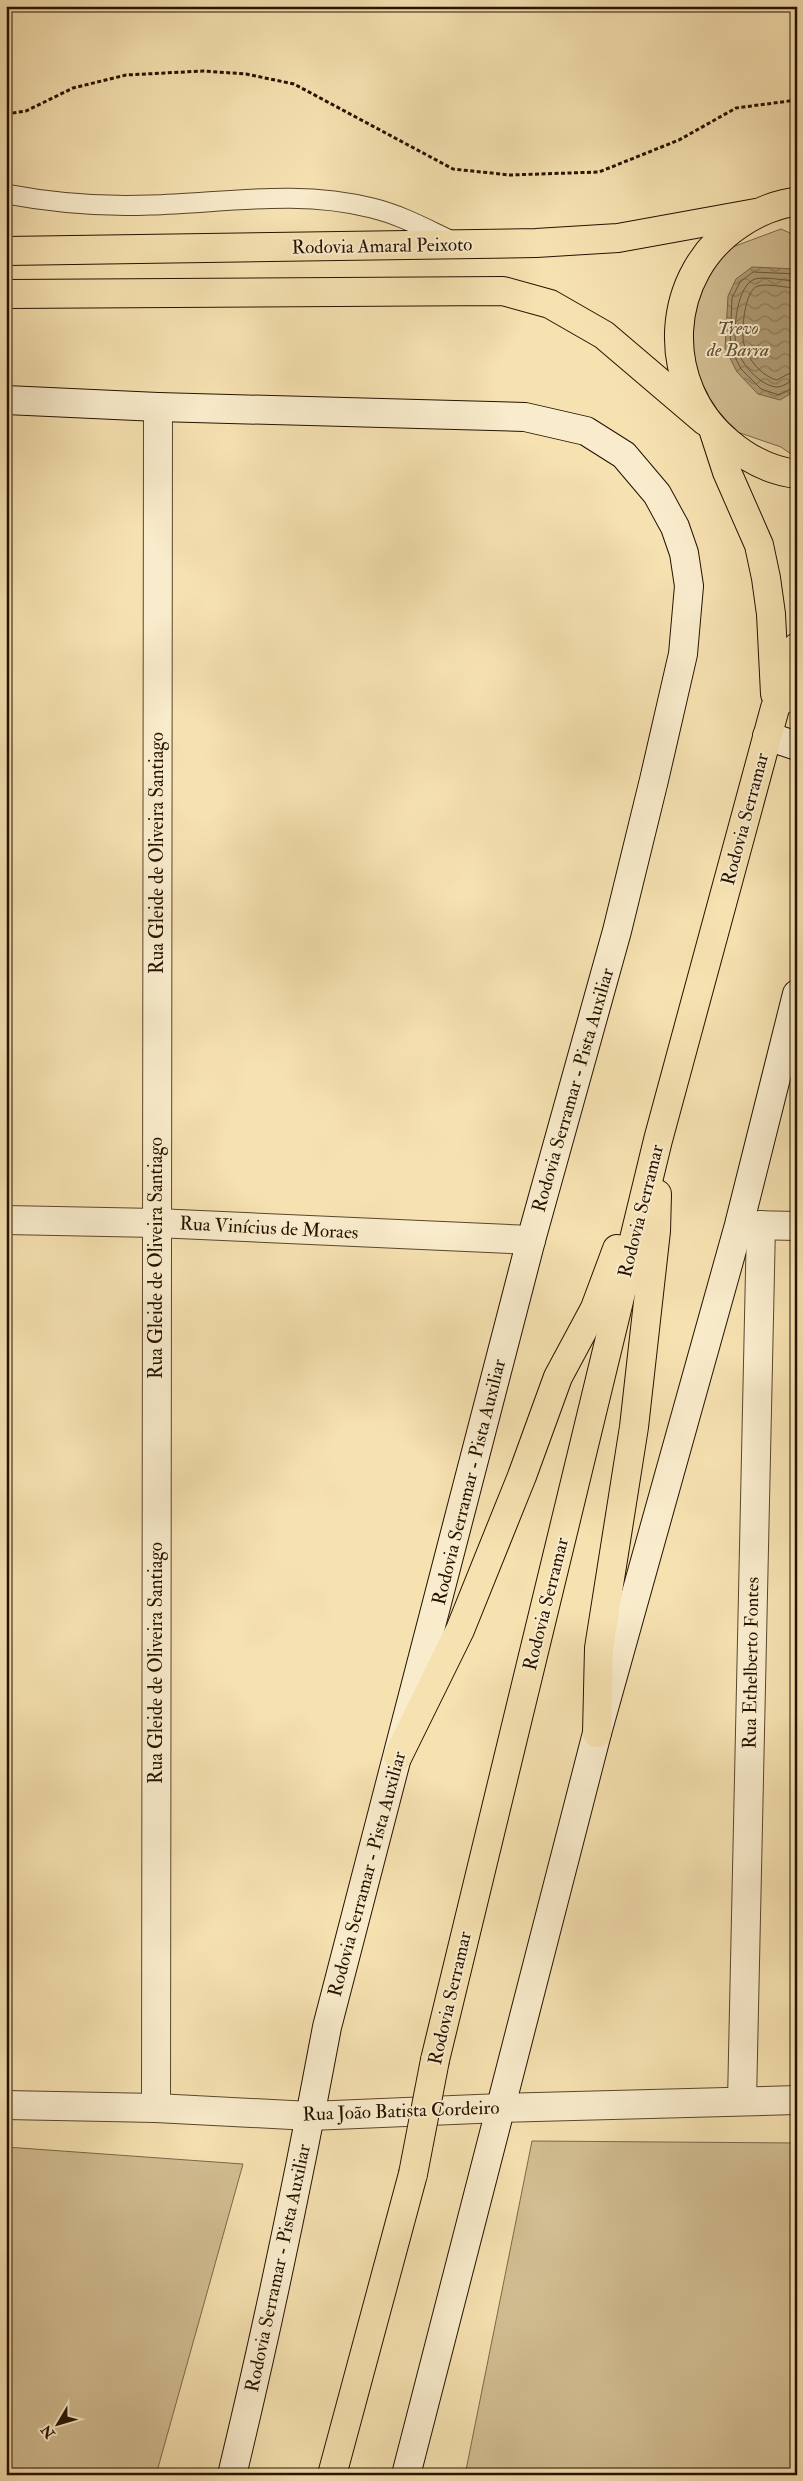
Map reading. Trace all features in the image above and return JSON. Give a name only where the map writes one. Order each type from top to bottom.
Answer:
[{"type":"main road","points":[[710,426],[688,390],[679,357],[679,322],[685,297],[703,258],[727,232],[756,213],[797,202]]},
{"type":"main road","name":"Rodovia Amaral Peixoto","points":[[6,250],[458,244],[618,238],[756,213]]},
{"type":"main road","points":[[6,294],[503,291],[550,304],[604,335],[746,457],[783,472],[797,474]]},
{"type":"main road","name":"Rodovia Serramar - Pista Auxiliar","points":[[6,400],[158,407],[525,417],[586,432],[624,455],[657,494],[675,527],[684,552],[689,586],[683,654],[617,931],[531,1240],[326,2027],[310,2116],[254,2382],[232,2475]]},
{"type":"main road","name":"Rua Gleide de Oliveira Santiago","points":[[156,2108],[158,407]]},
{"type":"main road","name":"Rodovia Serramar","points":[[710,426],[727,472],[759,545],[786,703]]},
{"type":"main road","name":"Rodovia Serramar","points":[[332,2475],[413,2174],[435,2060],[658,1140],[768,736],[786,703],[797,646]]},
{"type":"main road","name":"Rodovia Serramar","points":[[768,736],[797,746]]},
{"type":"main road","points":[[406,2475],[598,1733],[750,1225],[797,994]]},
{"type":"main road","points":[[598,1733],[599,1648],[634,1427],[655,1240],[658,1140]]},
{"type":"main road","points":[[398,1756],[460,1630],[522,1476],[558,1377],[594,1308],[658,1140]]},
{"type":"main road","name":"Rua Vinícius de Moraes","points":[[6,1220],[156,1223],[531,1240]]},
{"type":"main road","points":[[750,1225],[797,1226]]},
{"type":"main road","name":"Rua Ethelberto Fontes","points":[[742,2101],[750,1225]]},
{"type":"main road","name":"Rua João Batista Cordeiro","points":[[6,2105],[156,2108],[310,2116],[501,2108],[797,2100]]},
{"type":"lane","points":[[6,194],[86,205],[150,205],[277,197],[326,200],[372,208],[408,220],[458,244]]},
{"type":"path","points":[[6,114],[26,111],[73,88],[126,75],[203,71],[246,74],[294,84],[454,168],[510,174],[599,172],[679,140],[736,108],[797,100]]},
{"type":"green space","name":"Trevo de Barra","points":[[781,229],[797,236],[797,458],[781,447],[705,421],[679,357],[703,258]]},
{"type":"green space","points":[[532,2141],[797,2143],[797,2475],[465,2475]]},
{"type":"green space","points":[[6,2147],[243,2164],[156,2475],[6,2475]]},
{"type":"water","points":[[752,267],[797,269],[797,390],[780,400],[758,394],[737,372],[725,348],[728,296],[736,279]]}]
